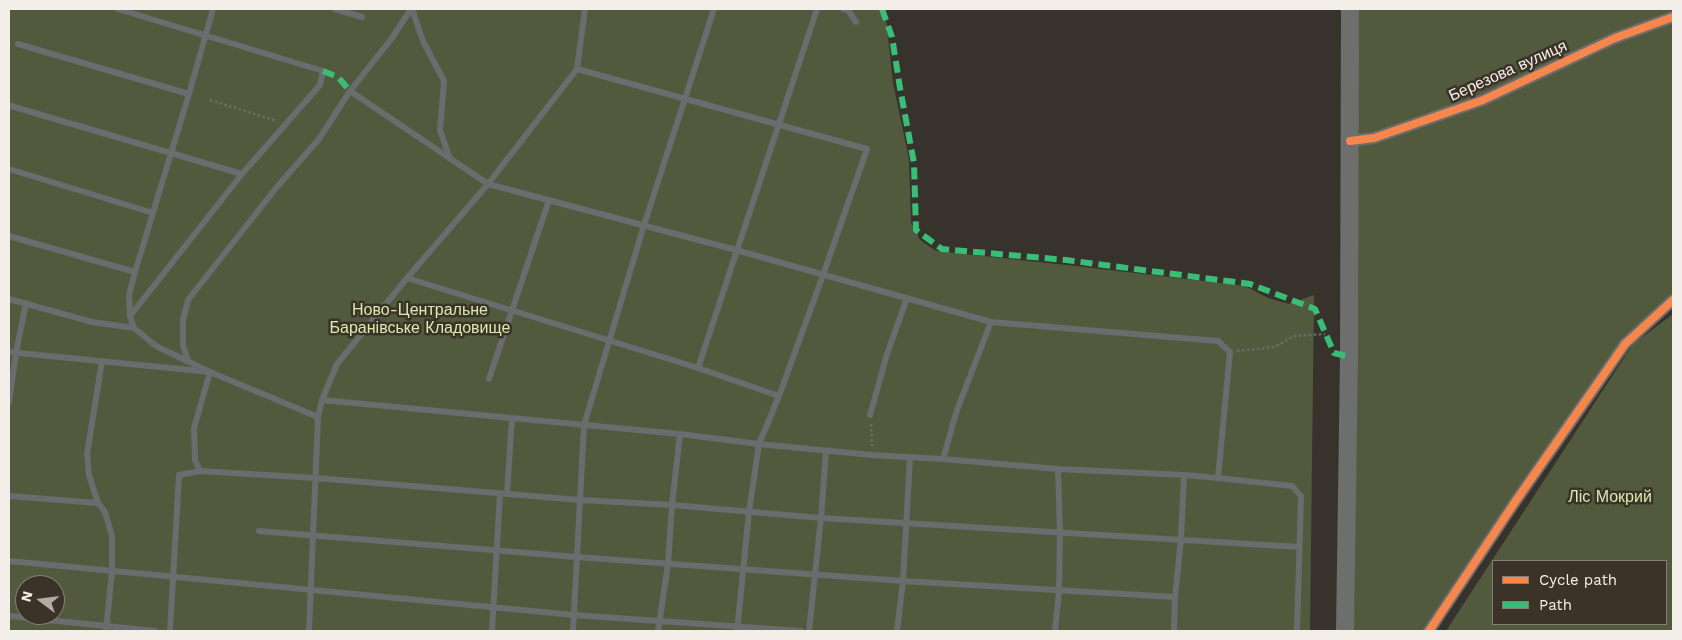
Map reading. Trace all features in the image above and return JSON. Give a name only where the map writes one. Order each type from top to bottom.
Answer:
[{"type":"main road","points":[[1345,631],[1349,357],[1350,9]]},
{"type":"street","name":"Березова вулиця","points":[[1350,141],[1374,138],[1483,100],[1615,38],[1673,17]]},
{"type":"street","points":[[1430,631],[1515,502],[1625,344],[1673,300]]},
{"type":"lane","points":[[118,9],[323,71],[320,85],[242,174],[130,316]]},
{"type":"lane","points":[[134,328],[130,316],[129,295],[213,9]]},
{"type":"lane","points":[[335,9],[362,17]]},
{"type":"lane","points":[[188,361],[183,345],[183,320],[188,300],[276,188],[319,140],[350,91],[392,38],[411,9]]},
{"type":"lane","points":[[411,9],[422,40],[444,81],[440,130],[450,159]]},
{"type":"lane","points":[[309,631],[318,417],[322,400],[338,364],[488,184],[577,69],[585,9]]},
{"type":"lane","points":[[573,631],[584,424],[644,224],[714,9]]},
{"type":"lane","points":[[698,368],[817,9]]},
{"type":"lane","points":[[843,9],[848,10],[856,22]]},
{"type":"lane","points":[[18,44],[189,94]]},
{"type":"lane","points":[[577,69],[867,149],[823,275],[759,444],[749,512],[737,629]]},
{"type":"lane","points":[[350,91],[488,184],[644,224],[991,322],[1218,341],[1230,352],[1218,478]]},
{"type":"lane","points":[[11,106],[242,174]]},
{"type":"lane","points":[[9,169],[153,213]]},
{"type":"lane","points":[[489,379],[549,200]]},
{"type":"lane","points":[[9,236],[135,272]]},
{"type":"lane","points":[[408,278],[698,368],[778,396]]},
{"type":"lane","points":[[870,415],[887,354],[906,298]]},
{"type":"lane","points":[[9,299],[92,322],[134,328],[156,346],[210,372],[318,417]]},
{"type":"lane","points":[[9,402],[12,353],[26,303]]},
{"type":"lane","points":[[943,459],[957,410],[991,322]]},
{"type":"lane","points":[[12,353],[210,372]]},
{"type":"lane","points":[[102,362],[86,454],[89,475],[98,503],[105,512],[112,536],[112,571],[106,629]]},
{"type":"lane","points":[[200,471],[195,460],[194,428],[210,372]]},
{"type":"lane","points":[[322,400],[584,424],[826,451],[1058,469],[1184,475],[1292,486],[1301,496],[1297,631]]},
{"type":"lane","points":[[508,494],[512,418]]},
{"type":"lane","points":[[658,631],[668,564],[680,434]]},
{"type":"lane","points":[[808,631],[816,574],[826,451]]},
{"type":"lane","points":[[897,631],[903,581],[910,458]]},
{"type":"lane","points":[[1055,631],[1059,591],[1058,469]]},
{"type":"lane","points":[[170,631],[179,475],[200,471],[315,478],[581,500],[672,505],[821,518],[1299,547]]},
{"type":"lane","points":[[1174,631],[1184,475]]},
{"type":"lane","points":[[492,631],[500,493]]},
{"type":"lane","points":[[9,496],[98,503]]},
{"type":"lane","points":[[259,531],[496,551],[903,581],[1175,597]]},
{"type":"lane","points":[[9,561],[574,615],[737,629],[801,631]]},
{"type":"lane","points":[[9,616],[106,629],[155,631]]},
{"type":"path","points":[[210,100],[286,124]]},
{"type":"path","points":[[1230,352],[1275,347],[1294,336],[1325,334]]},
{"type":"path","points":[[870,415],[873,432],[872,455]]},
{"type":"green space","name":"Ново-Центральне Баранівське Кладовище","points":[[9,9],[885,9],[893,83],[909,159],[911,223],[920,240],[936,251],[1245,286],[1268,298],[1289,304],[1314,295],[1310,631],[9,631]]},
{"type":"green space","points":[[1350,9],[1673,9],[1673,305],[1625,344],[1429,631],[1345,631]]},
{"type":"green space","name":"Ліс Мокрий","points":[[1673,314],[1673,631],[1446,631],[1492,560],[1492,625],[1667,625],[1667,560],[1492,560],[1633,344]]},
{"type":"marked path","points":[[882,9],[892,37],[914,163],[916,230],[942,249],[1066,260],[1250,284],[1315,309],[1334,353],[1349,357]]},
{"type":"marked path","points":[[323,71],[338,77],[350,91]]},
{"type":"cycle path","points":[[1350,141],[1374,138],[1483,100],[1615,38],[1673,17]]},
{"type":"cycle path","points":[[1429,631],[1515,502],[1625,344],[1673,300]]}]
